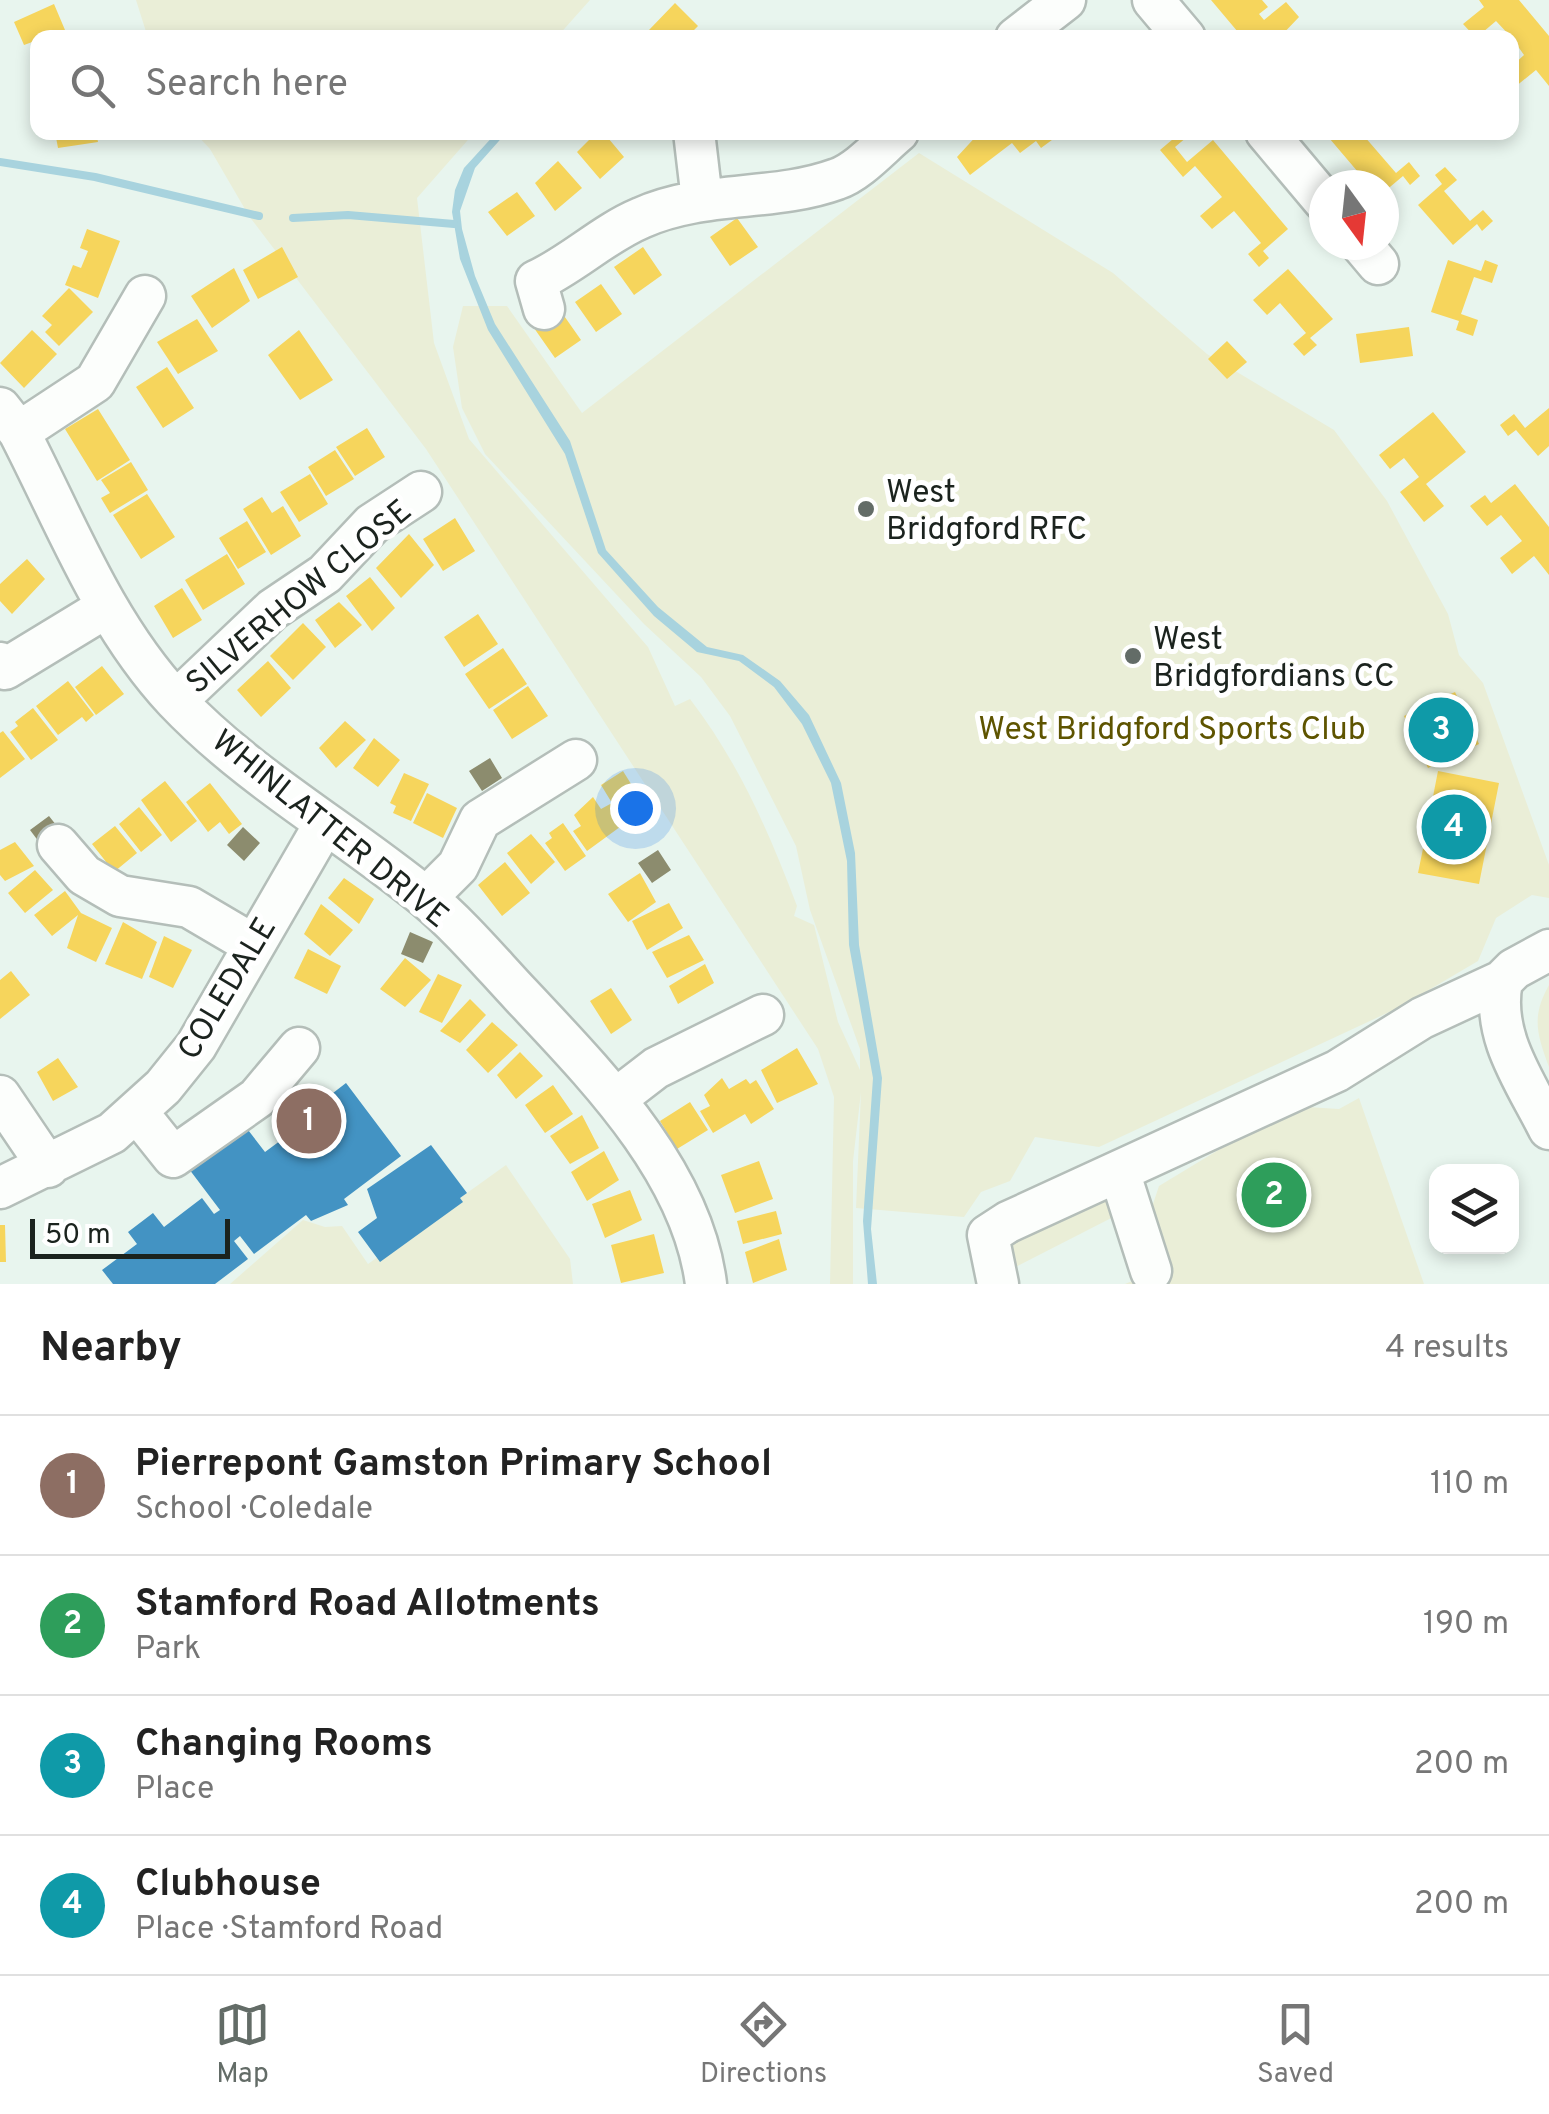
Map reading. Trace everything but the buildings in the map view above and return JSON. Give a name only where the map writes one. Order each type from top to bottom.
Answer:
[{"type":"street","points":[[1027,30],[1066,0]]},
{"type":"street","points":[[1153,0],[1178,30]]},
{"type":"street","points":[[697,140],[702,200]]},
{"type":"street","points":[[544,309],[536,281],[571,264],[640,218],[702,200],[776,192],[840,178],[888,140]]},
{"type":"street","points":[[1273,140],[1309,183]]},
{"type":"street","points":[[9,420],[95,382],[146,296]]},
{"type":"street","name":"WHINLATTER DRIVE","points":[[9,420],[107,607],[140,658],[176,701],[243,762],[426,898],[617,1098],[688,1214],[706,1284]]},
{"type":"street","name":"SILVERHOW CLOSE","points":[[176,701],[272,609],[325,574],[372,524],[421,492]]},
{"type":"street","points":[[0,663],[5,669],[107,607]]},
{"type":"street","points":[[426,898],[458,866],[480,820],[576,760]]},
{"type":"street","name":"COLEDALE","points":[[0,1188],[82,1151],[137,1112],[196,1046],[324,825]]},
{"type":"street","points":[[58,846],[84,874],[120,896],[189,906],[252,944]]},
{"type":"street","points":[[998,1284],[988,1235],[1008,1222],[1337,1071],[1422,1018],[1502,981],[1514,969],[1549,950]]},
{"type":"street","points":[[1502,981],[1496,1008],[1504,1040],[1549,1129]]},
{"type":"street","points":[[617,1098],[656,1068],[763,1015]]},
{"type":"street","points":[[137,1112],[173,1157],[256,1098],[299,1048]]},
{"type":"street","points":[[0,1096],[48,1166]]},
{"type":"street","points":[[1118,1171],[1150,1271]]},
{"type":"green space","points":[[136,0],[590,0],[563,30],[145,30]]},
{"type":"green space","name":"West Bridgford Sports Club","points":[[202,140],[468,140],[417,198],[434,343],[469,439],[648,647],[675,706],[690,699],[708,723],[775,851],[797,906],[794,916],[814,925],[838,1022],[860,1070],[860,1049],[810,910],[796,846],[730,716],[701,677],[644,624],[485,454],[462,408],[453,347],[463,306],[507,306],[582,413],[919,153],[1113,273],[1207,354],[1334,430],[1387,501],[1448,614],[1459,655],[1483,683],[1549,865],[1549,898],[1532,895],[1496,918],[1478,961],[1400,1007],[1099,1147],[1035,1137],[1010,1181],[981,1192],[964,1217],[856,1208],[861,1092],[853,1161],[853,1284],[830,1284],[834,1097],[818,1049],[426,449],[249,216]]},
{"type":"green space","points":[[1549,985],[1549,1067],[1541,1045],[1538,1016]]},
{"type":"green space","points":[[1359,1098],[1424,1284],[1125,1284],[1160,1269],[1145,1228],[1159,1186],[1273,1117],[1307,1107],[1339,1109]]},
{"type":"green space","points":[[506,1165],[570,1259],[573,1284],[230,1284],[303,1220],[325,1227],[342,1226],[368,1264]]},
{"type":"green space","points":[[1111,1192],[1125,1211],[1000,1275],[1013,1232]]},
{"type":"water","points":[[490,140],[500,140],[475,168],[460,211],[462,229],[475,276],[495,324],[570,441],[606,550],[658,607],[707,647],[743,655],[780,681],[809,715],[841,783],[855,853],[859,945],[882,1078],[871,1229],[877,1284],[868,1284],[863,1221],[873,1078],[849,945],[847,861],[831,783],[802,724],[774,687],[739,661],[697,652],[654,616],[598,553],[565,454],[488,330],[460,259],[452,212],[464,168]]},
{"type":"waterway","points":[[0,162],[95,177],[259,216]]},
{"type":"waterway","points":[[293,218],[348,215],[454,224]]},
{"type":"place","name":"West Bridgford RFC","points":[[866,509]]},
{"type":"place","name":"West Bridgfordians CC","points":[[1133,656]]},
{"type":"place","name":"Changing Rooms","points":[[1441,730]]},
{"type":"place","name":"Clubhouse","points":[[1454,827]]},
{"type":"place","name":"Pierrepont Gamston Primary School","points":[[309,1121]]},
{"type":"place","name":"Stamford Road Allotments","points":[[1274,1195]]}]
